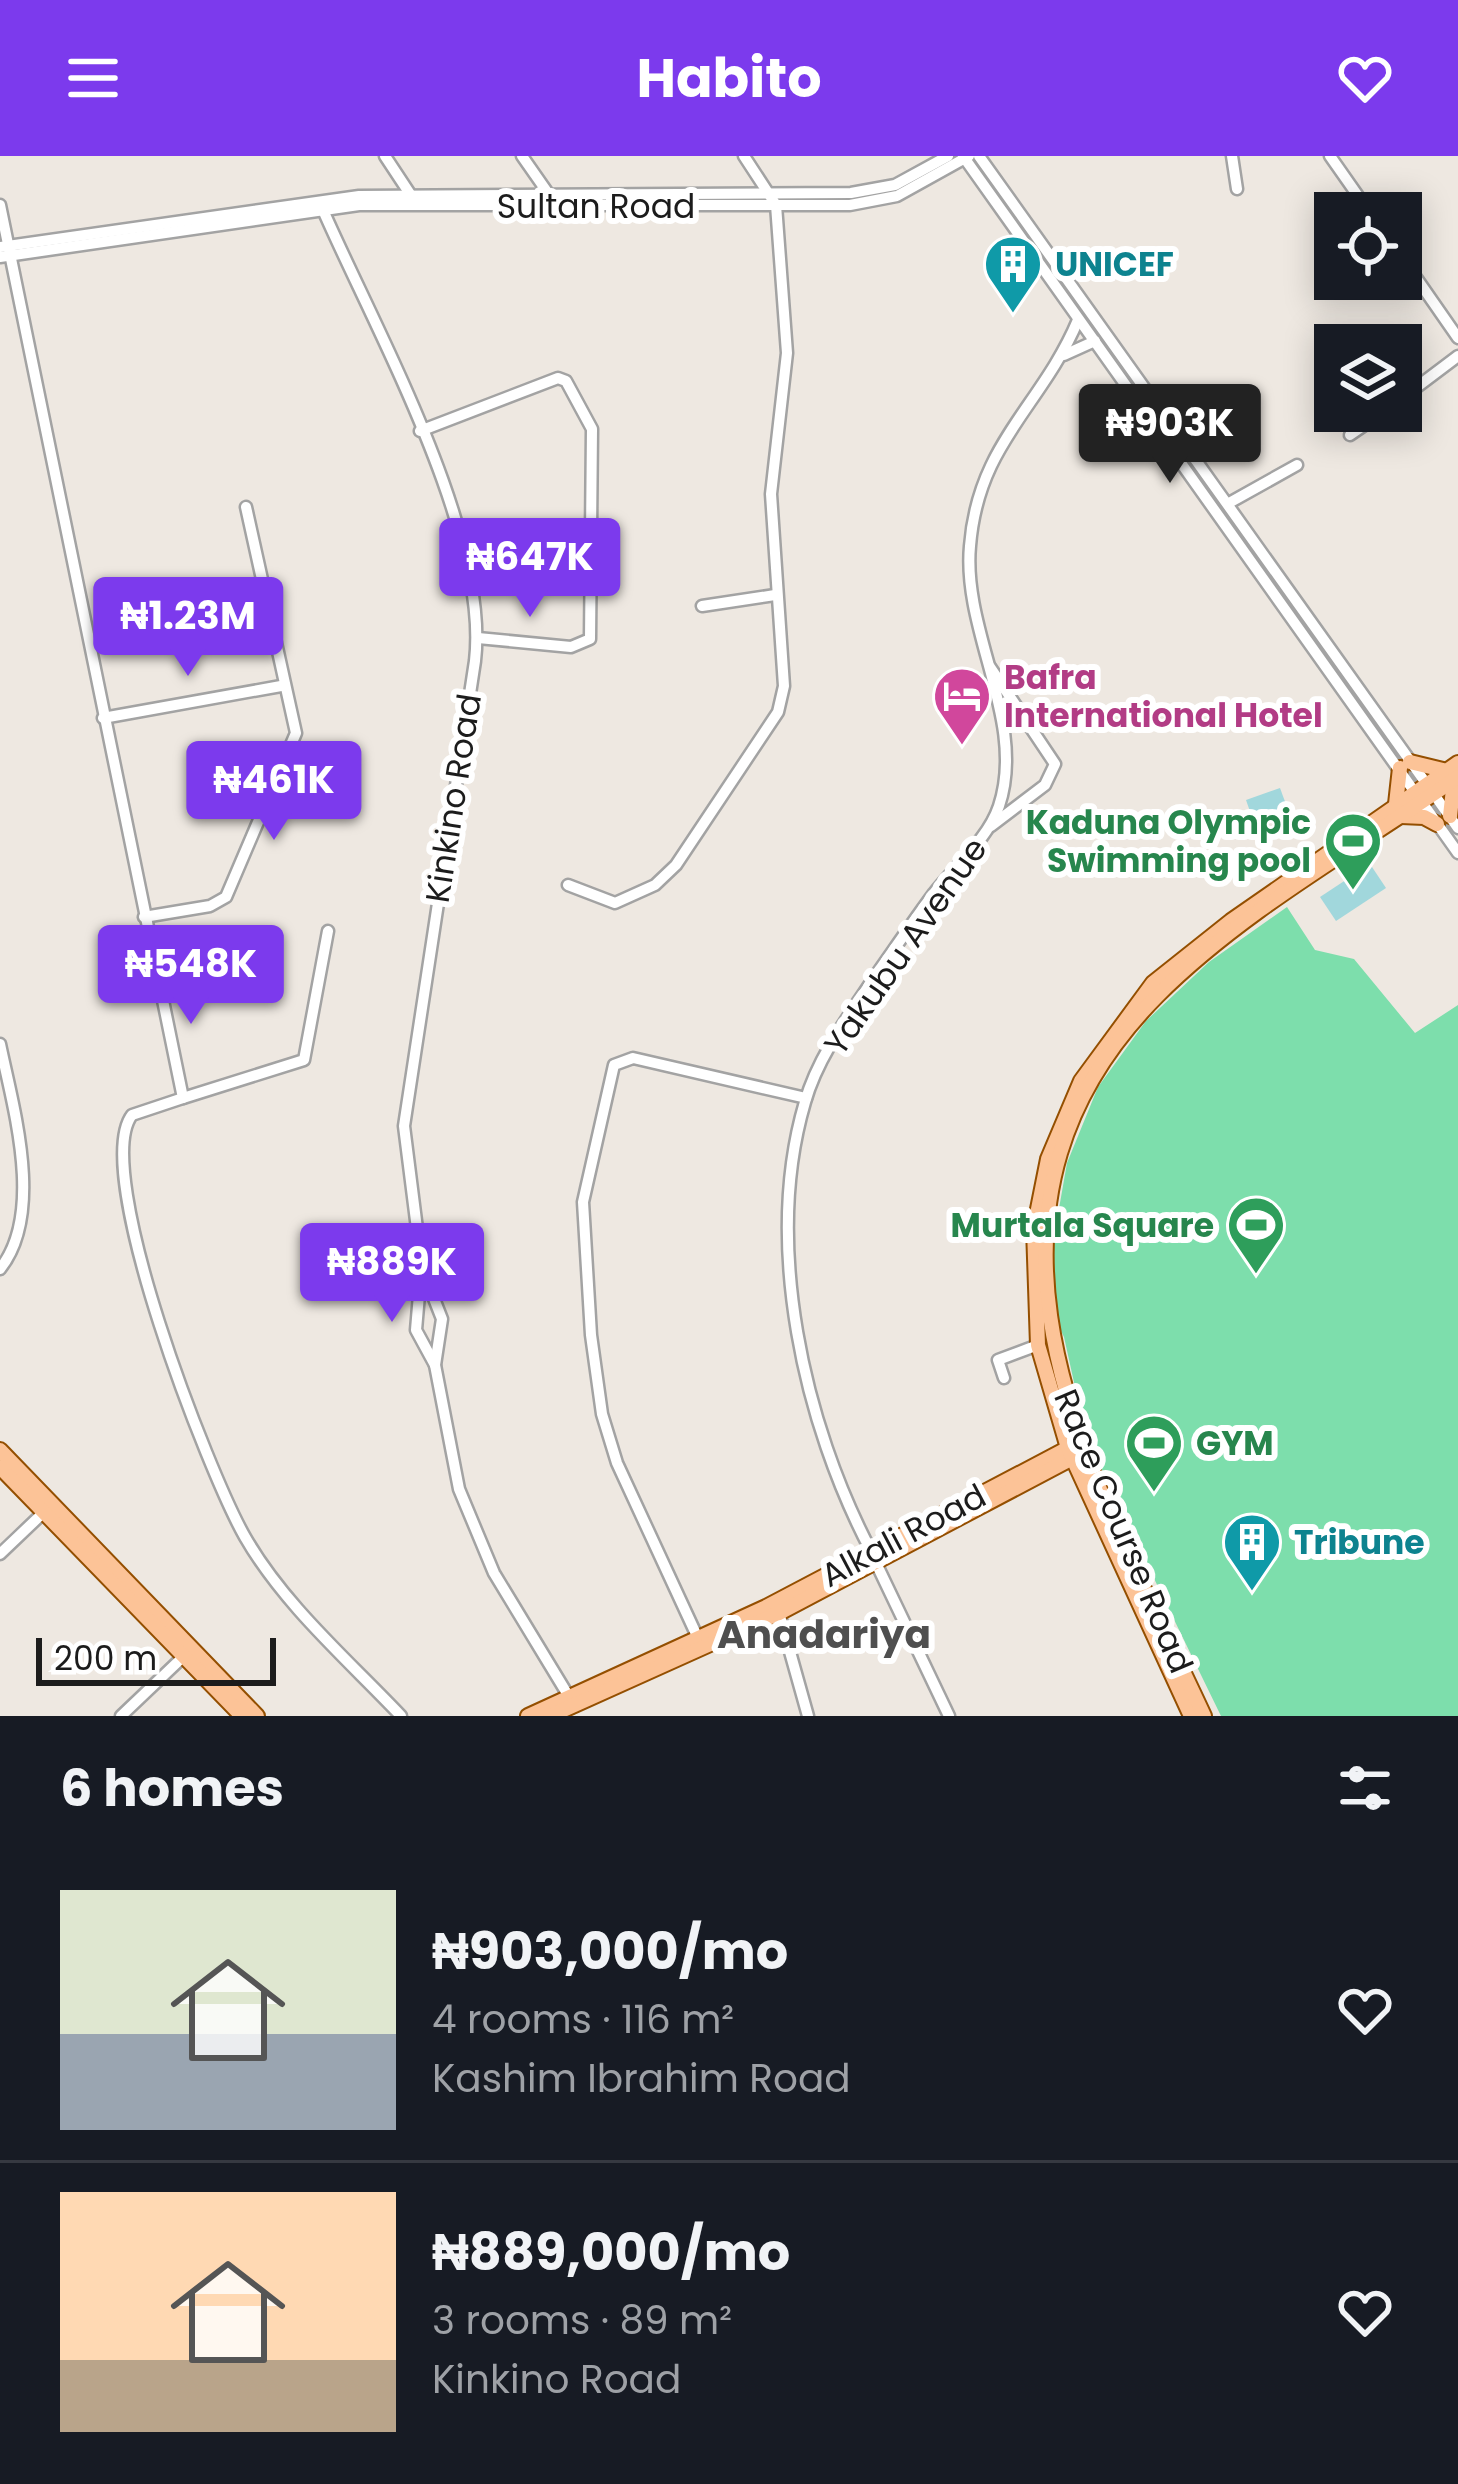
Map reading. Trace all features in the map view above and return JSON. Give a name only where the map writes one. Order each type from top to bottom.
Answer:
[{"type":"main road","points":[[1405,765],[1455,772],[1448,822],[1397,812],[1405,765]]},
{"type":"main road","name":"Race Course Road","points":[[1204,1716],[1077,1450],[1058,1420],[1038,1345],[1032,1264],[1040,1195],[1061,1120],[1101,1047],[1153,983],[1185,955],[1455,772]]},
{"type":"main road","name":"Race Course Road","points":[[1191,1716],[1085,1484],[1050,1343],[1045,1264],[1060,1161],[1093,1084],[1134,1021],[1191,966],[1397,812]]},
{"type":"main road","points":[[1058,1420],[1047,1465],[1085,1484]]},
{"type":"main road","points":[[0,1450],[257,1716]]},
{"type":"main road","name":"Alkali Road","points":[[550,1716],[778,1607],[1077,1450]]},
{"type":"main road","points":[[0,1467],[242,1716]]},
{"type":"main road","name":"Alkali Road","points":[[528,1716],[697,1636],[778,1607]]},
{"type":"street","points":[[385,156],[417,204]]},
{"type":"street","points":[[522,156],[550,196]]},
{"type":"street","points":[[568,885],[615,903],[655,885],[676,865],[778,712],[784,686],[771,494],[787,353],[774,201],[744,156]]},
{"type":"street","points":[[979,156],[988,180],[1078,320],[1405,765]]},
{"type":"street","points":[[988,180],[991,156]]},
{"type":"street","points":[[1232,156],[1237,189]]},
{"type":"street","points":[[1330,156],[1355,192]]},
{"type":"street","points":[[966,157],[1229,503],[1448,822],[1458,853]]},
{"type":"street","name":"Sultan Road","points":[[216,220],[359,196],[417,204],[883,200],[943,162],[966,157]]},
{"type":"street","points":[[943,162],[988,180]]},
{"type":"street","name":"Sultan Road","points":[[216,220],[550,196],[774,201]]},
{"type":"street","points":[[0,206],[5,251],[183,1098]]},
{"type":"street","name":"Kinkino Road","points":[[323,210],[420,431],[471,575],[478,638],[404,1126],[422,1268],[416,1330],[435,1365],[458,1489],[494,1574],[568,1695]]},
{"type":"street","points":[[5,251],[216,220]]},
{"type":"street","points":[[1422,286],[1458,338]]},
{"type":"street","name":"Yakubu Avenue","points":[[949,1716],[824,1445],[800,1349],[789,1209],[792,1159],[806,1098],[853,1010],[933,894],[988,828],[1005,778],[1004,745],[974,614],[969,552],[978,497],[993,455],[1064,355],[1078,320]]},
{"type":"street","points":[[1064,355],[1095,341]]},
{"type":"street","points":[[1422,383],[1458,356]]},
{"type":"street","points":[[420,431],[558,378],[566,381],[592,430],[590,639],[571,647],[478,638]]},
{"type":"street","points":[[1350,435],[1354,432]]},
{"type":"street","points":[[1184,465],[1195,456]]},
{"type":"street","points":[[1229,503],[1297,465]]},
{"type":"street","points":[[143,917],[210,906],[226,897],[296,733],[281,686],[246,507]]},
{"type":"street","points":[[702,606],[775,595]]},
{"type":"street","points":[[986,660],[1055,764],[1045,785],[988,828]]},
{"type":"street","points":[[103,718],[281,686]]},
{"type":"street","points":[[328,931],[304,1060],[132,1114],[120,1138],[141,1263],[172,1366],[246,1539],[293,1603],[400,1716]]},
{"type":"street","points":[[0,1044],[20,1218],[0,1269]]},
{"type":"street","points":[[697,1636],[617,1463],[602,1414],[582,1238],[583,1202],[604,1089],[614,1065],[633,1058],[806,1098]]},
{"type":"street","name":"Kinkino Road","points":[[422,1268],[442,1318],[435,1365]]},
{"type":"street","points":[[1004,1378],[998,1360],[1038,1345]]},
{"type":"street","points":[[0,1553],[44,1512]]},
{"type":"street","points":[[778,1607],[808,1716]]},
{"type":"street","points":[[121,1716],[184,1656]]},
{"type":"green space","name":"Murtala Square","points":[[1287,907],[1315,950],[1354,959],[1415,1033],[1458,1005],[1458,1716],[1221,1716],[1087,1441],[1064,1337],[1053,1315],[1054,1237],[1067,1163],[1098,1087],[1146,1021],[1209,962]]},
{"type":"water","points":[[1280,788],[1287,807],[1253,820],[1246,800]]},
{"type":"water","name":"Kaduna Olympic Swimming pool","points":[[1370,864],[1386,888],[1336,921],[1320,897]]},
{"type":"place","name":"UNICEF","points":[[1013,315]]},
{"type":"place","name":"Bafra International Hotel","points":[[962,747]]},
{"type":"place","name":"Kaduna Olympic Swimming pool","points":[[1353,892]]},
{"type":"place","name":"Murtala Square","points":[[1256,1276]]},
{"type":"place","name":"GYM","points":[[1154,1494]]},
{"type":"place","name":"Tribune","points":[[1252,1593]]},
{"type":"district","name":"Anadariya","points":[[824,1634]]}]
